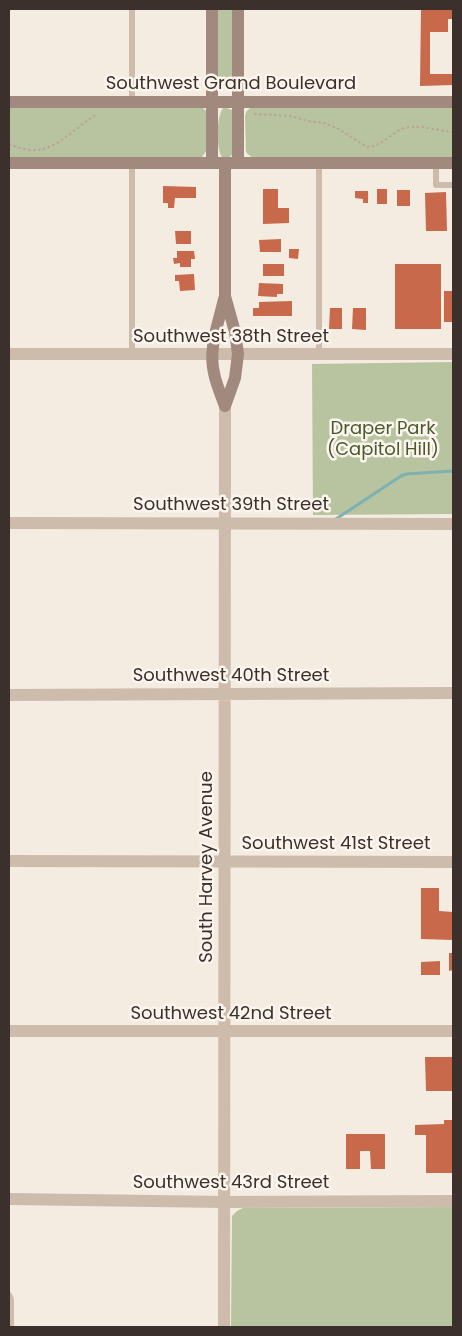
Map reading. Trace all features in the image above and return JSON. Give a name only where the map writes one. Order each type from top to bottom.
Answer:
[{"type":"street","name":"South Harvey Avenue","points":[[212,9],[212,102],[225,163],[225,296],[215,336],[213,354],[214,372],[226,406]]},
{"type":"street","name":"South Harvey Avenue","points":[[225,163],[238,102],[238,9]]},
{"type":"street","name":"Southwest Grand Boulevard","points":[[9,102],[453,102]]},
{"type":"street","points":[[9,162],[453,163]]},
{"type":"street","name":"South Harvey Avenue","points":[[224,1327],[226,406],[235,378],[238,354],[235,332],[225,296]]},
{"type":"street","name":"Southwest 38th Street","points":[[9,354],[453,354]]},
{"type":"street","name":"Southwest 39th Street","points":[[9,523],[453,524]]},
{"type":"street","name":"Southwest 40th Street","points":[[9,694],[453,694]]},
{"type":"street","name":"Southwest 41st Street","points":[[9,861],[453,862]]},
{"type":"street","name":"Southwest 42nd Street","points":[[9,1031],[453,1031]]},
{"type":"street","name":"Southwest 43rd Street","points":[[9,1199],[224,1202],[453,1201]]},
{"type":"lane","points":[[132,9],[132,102]]},
{"type":"lane","points":[[132,163],[132,354]]},
{"type":"lane","points":[[319,163],[319,354]]},
{"type":"lane","points":[[436,163],[436,185],[453,185]]},
{"type":"lane","points":[[9,1295],[11,1299],[11,1327]]},
{"type":"green space","points":[[218,9],[233,9],[233,79],[230,84],[223,86],[218,80]]},
{"type":"green space","points":[[9,106],[202,107],[206,111],[207,150],[202,157],[9,157]]},
{"type":"green space","points":[[224,107],[232,110],[232,155],[228,158],[222,157],[218,140],[219,117]]},
{"type":"green space","points":[[251,107],[453,107],[453,158],[255,158],[246,152],[245,117],[246,112]]},
{"type":"green space","name":"Draper Park (Capitol Hill)","points":[[453,362],[453,514],[313,515],[312,364]]},
{"type":"green space","points":[[453,1207],[453,1327],[231,1327],[232,1216],[237,1211],[243,1208]]},
{"type":"building","points":[[421,9],[453,9],[453,19],[448,19],[448,32],[430,32],[430,74],[453,74],[453,85],[420,86]]},
{"type":"building","points":[[163,186],[196,187],[196,198],[175,198],[174,208],[168,208],[168,203],[163,203]]},
{"type":"building","points":[[263,189],[278,189],[278,208],[289,208],[289,223],[263,224]]},
{"type":"building","points":[[377,189],[387,189],[387,204],[377,204]]},
{"type":"building","points":[[397,190],[410,190],[410,206],[397,206]]},
{"type":"building","points":[[355,191],[368,191],[368,203],[363,203],[363,199],[355,198]]},
{"type":"building","points":[[446,192],[447,231],[426,231],[425,193]]},
{"type":"building","points":[[175,231],[191,231],[191,244],[176,244]]},
{"type":"building","points":[[281,239],[281,252],[260,252],[259,240]]},
{"type":"building","points":[[289,249],[299,249],[298,259],[289,258]]},
{"type":"building","points":[[177,251],[194,251],[195,259],[191,259],[191,267],[180,267],[180,263],[174,264],[173,258],[177,258]]},
{"type":"building","points":[[263,264],[284,264],[284,276],[263,276]]},
{"type":"building","points":[[395,264],[441,264],[441,329],[395,329]]},
{"type":"building","points":[[194,274],[195,290],[180,291],[179,281],[175,281],[175,275]]},
{"type":"building","points":[[259,283],[283,284],[283,294],[277,294],[277,297],[258,296]]},
{"type":"building","points":[[444,291],[453,291],[453,322],[444,322]]},
{"type":"building","points":[[292,301],[292,316],[253,316],[253,308],[259,308],[259,302]]},
{"type":"building","points":[[330,308],[342,308],[342,329],[329,329]]},
{"type":"building","points":[[353,308],[366,308],[366,330],[352,329]]},
{"type":"building","points":[[421,888],[439,888],[439,911],[453,912],[453,940],[421,939]]},
{"type":"building","points":[[449,953],[453,953],[453,970],[449,971]]},
{"type":"building","points":[[440,961],[440,975],[421,975],[421,962]]},
{"type":"building","points":[[425,1057],[453,1057],[453,1091],[426,1091]]},
{"type":"building","points":[[444,1120],[453,1120],[453,1173],[426,1173],[426,1135],[415,1135],[415,1125],[444,1124]]},
{"type":"building","points":[[346,1134],[385,1134],[385,1169],[371,1169],[370,1151],[360,1151],[360,1169],[346,1169]]},
{"type":"waterway","points":[[336,519],[401,476],[406,474],[453,471]]}]
